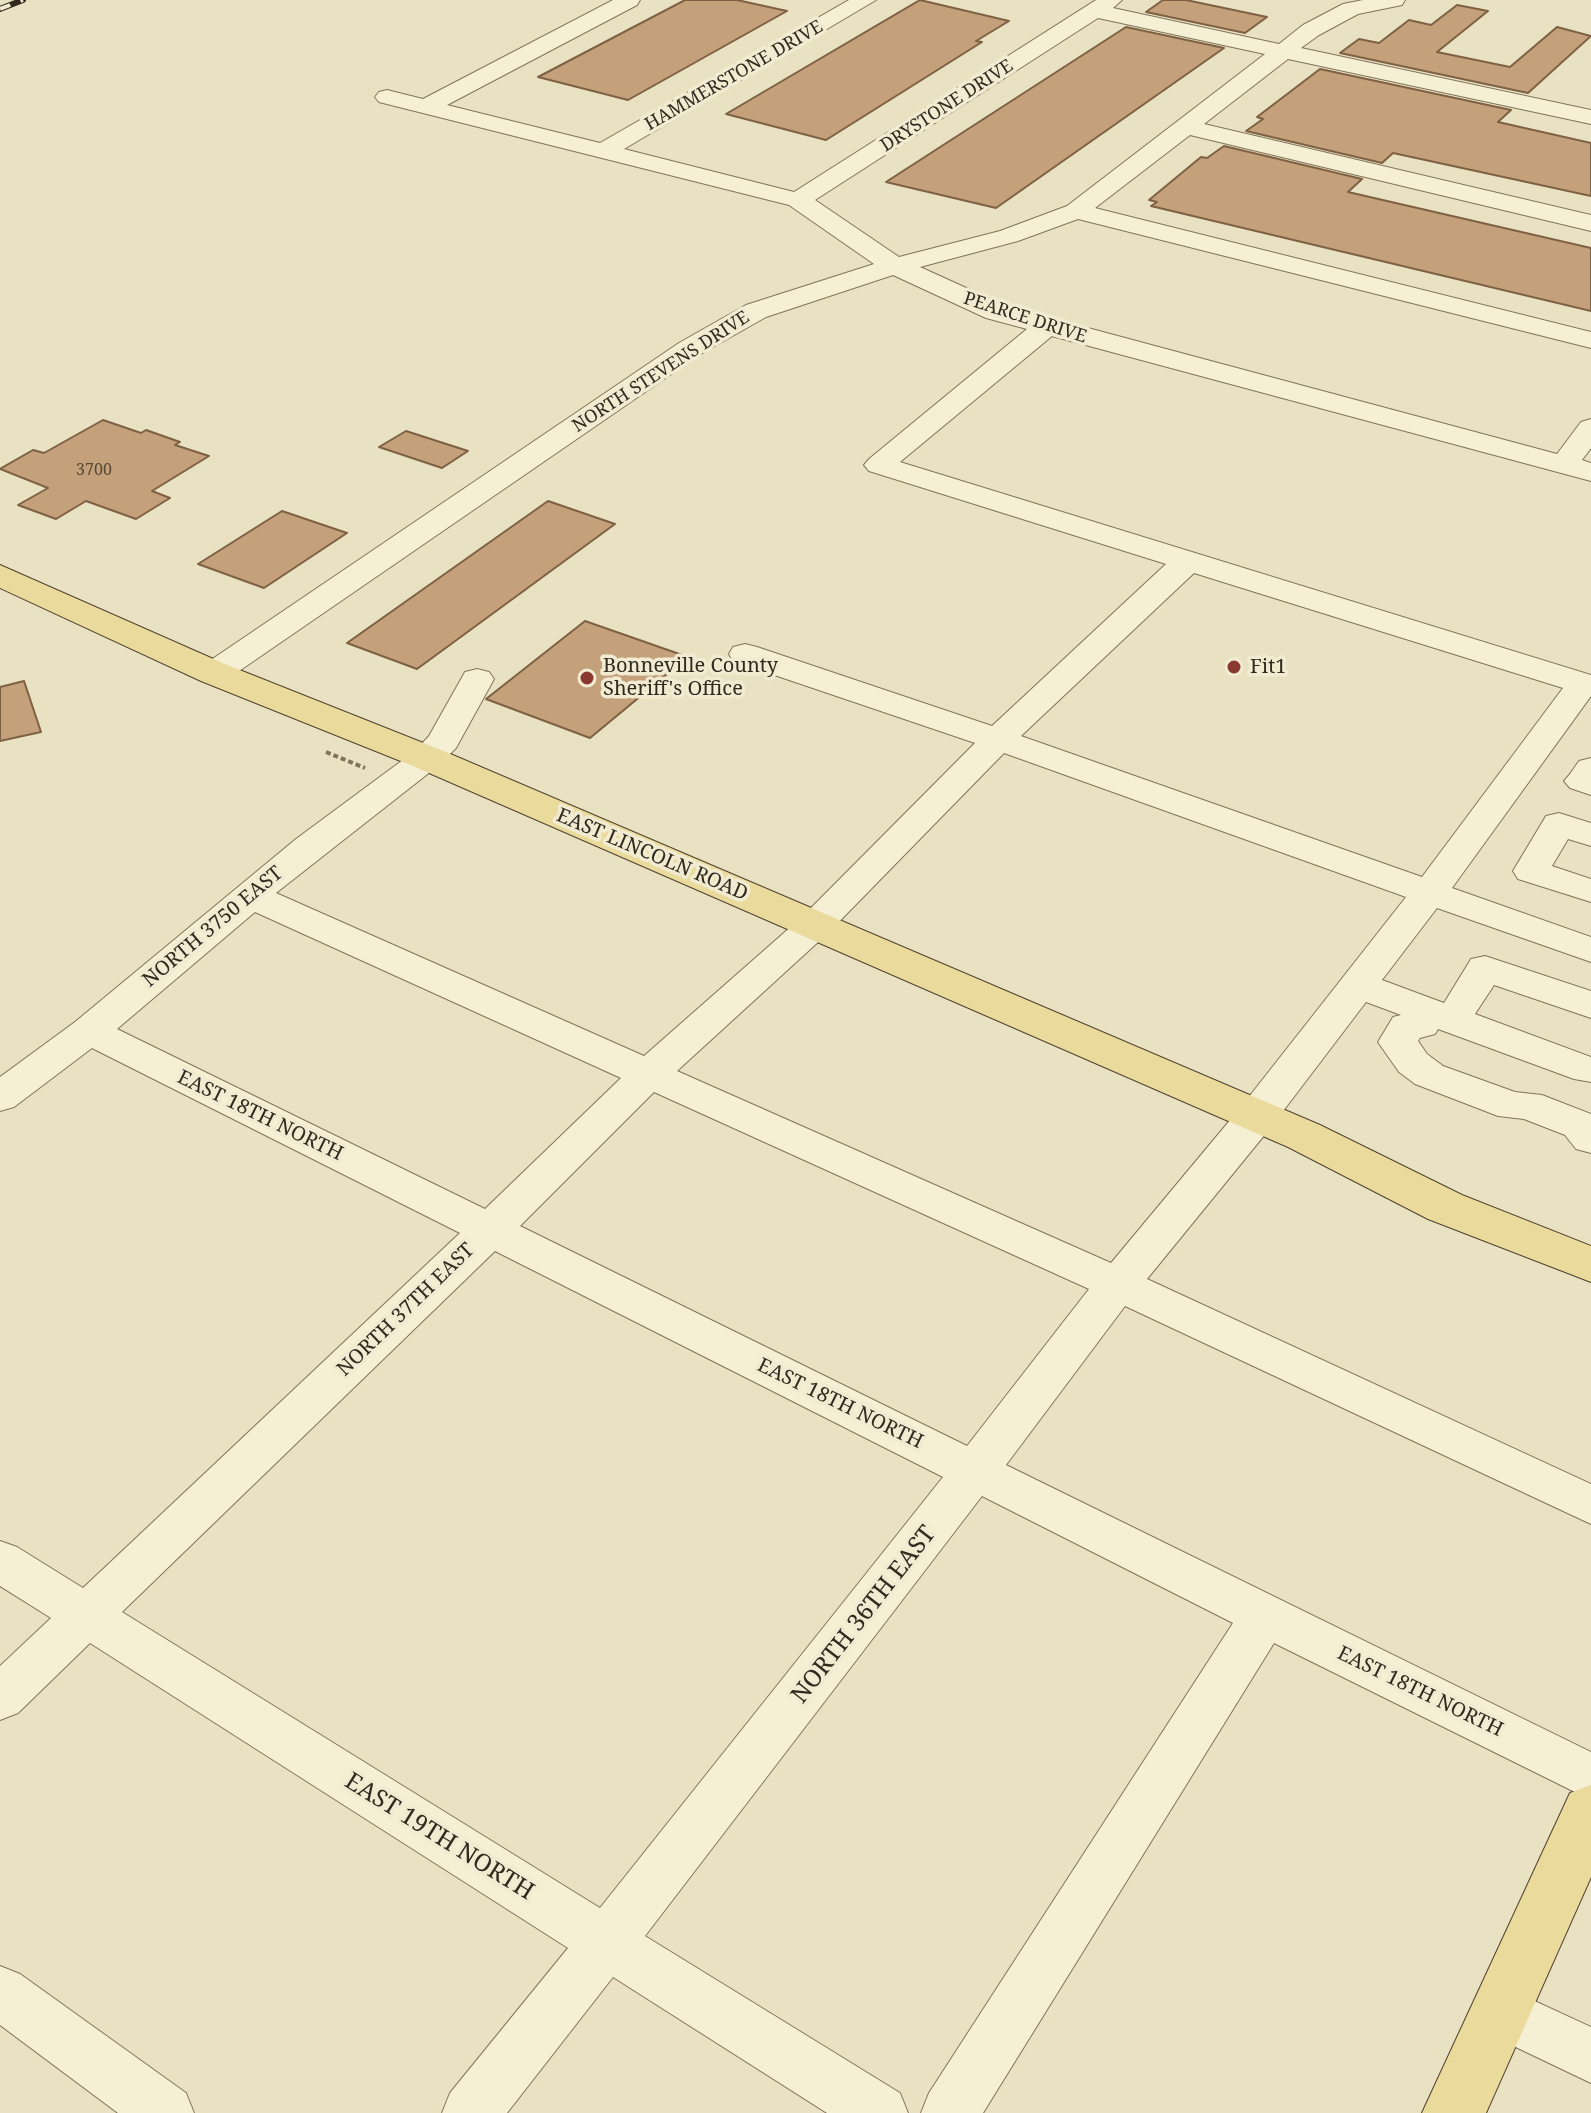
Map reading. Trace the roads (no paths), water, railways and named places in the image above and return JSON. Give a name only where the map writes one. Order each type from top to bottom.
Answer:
[{"type":"main road","name":"EAST LINCOLN ROAD","points":[[0,575],[214,673],[427,758],[1304,1136],[1445,1207],[1591,1265]]},
{"type":"main road","name":"EAST LINCOLN ROAD","points":[[1304,1136],[1456,1180],[1591,1234]]},
{"type":"main road","points":[[1454,2113],[1591,1811]]},
{"type":"street","points":[[429,105],[629,0]]},
{"type":"street","name":"HAMMERSTONE DRIVE","points":[[604,151],[865,0]]},
{"type":"street","name":"NORTH STEVENS DRIVE","points":[[214,673],[689,349],[756,311],[895,266],[1009,236],[1076,211],[1311,30],[1351,9],[1394,0]]},
{"type":"street","points":[[1103,6],[1286,52],[1580,115],[1591,92]]},
{"type":"street","name":"DRYSTONE DRIVE","points":[[798,200],[1103,6]]},
{"type":"street","name":"PEARCE DRIVE","points":[[387,97],[429,105],[798,200],[895,266],[996,312],[1578,468]]},
{"type":"street","points":[[1186,127],[1591,223]]},
{"type":"street","points":[[1076,211],[1591,340]]},
{"type":"street","points":[[1046,327],[879,465],[1587,685]]},
{"type":"street","points":[[1578,468],[1591,428]]},
{"type":"street","name":"NORTH 37TH EAST","points":[[0,1698],[648,1075],[815,925],[998,739],[1188,561]]},
{"type":"street","points":[[745,654],[998,739],[1591,950]]},
{"type":"street","name":"NORTH 3750 EAST","points":[[0,1097],[89,1031],[309,847],[427,758],[444,741],[477,679]]},
{"type":"street","name":"NORTH 36TH EAST","points":[[471,2113],[803,1694],[1118,1284],[1256,1117],[1587,685]]},
{"type":"street","points":[[1591,768],[1582,781],[1591,784]]},
{"type":"street","points":[[1591,835],[1559,824],[1531,871],[1591,891]]},
{"type":"street","points":[[251,896],[1118,1284],[1591,1505]]},
{"type":"street","points":[[1590,1139],[1572,1138],[1520,1118],[1512,1106],[1429,1075],[1427,1028],[1485,968],[1591,1005]]},
{"type":"street","points":[[1358,985],[1427,1028],[1583,1078]]},
{"type":"street","name":"EAST 18TH NORTH","points":[[89,1031],[1591,1777]]},
{"type":"street","name":"EAST 19TH NORTH","points":[[0,1561],[879,2113]]},
{"type":"street","points":[[950,2113],[1265,1615]]},
{"type":"street","points":[[0,1992],[165,2113]]},
{"type":"street","points":[[1500,2011],[1591,2056]]},
{"type":"railway","points":[[0,9],[23,0]]},
{"type":"place","name":"Fit1","points":[[1234,667]]},
{"type":"place","name":"Bonneville County Sheriff's Office","points":[[587,678]]}]
